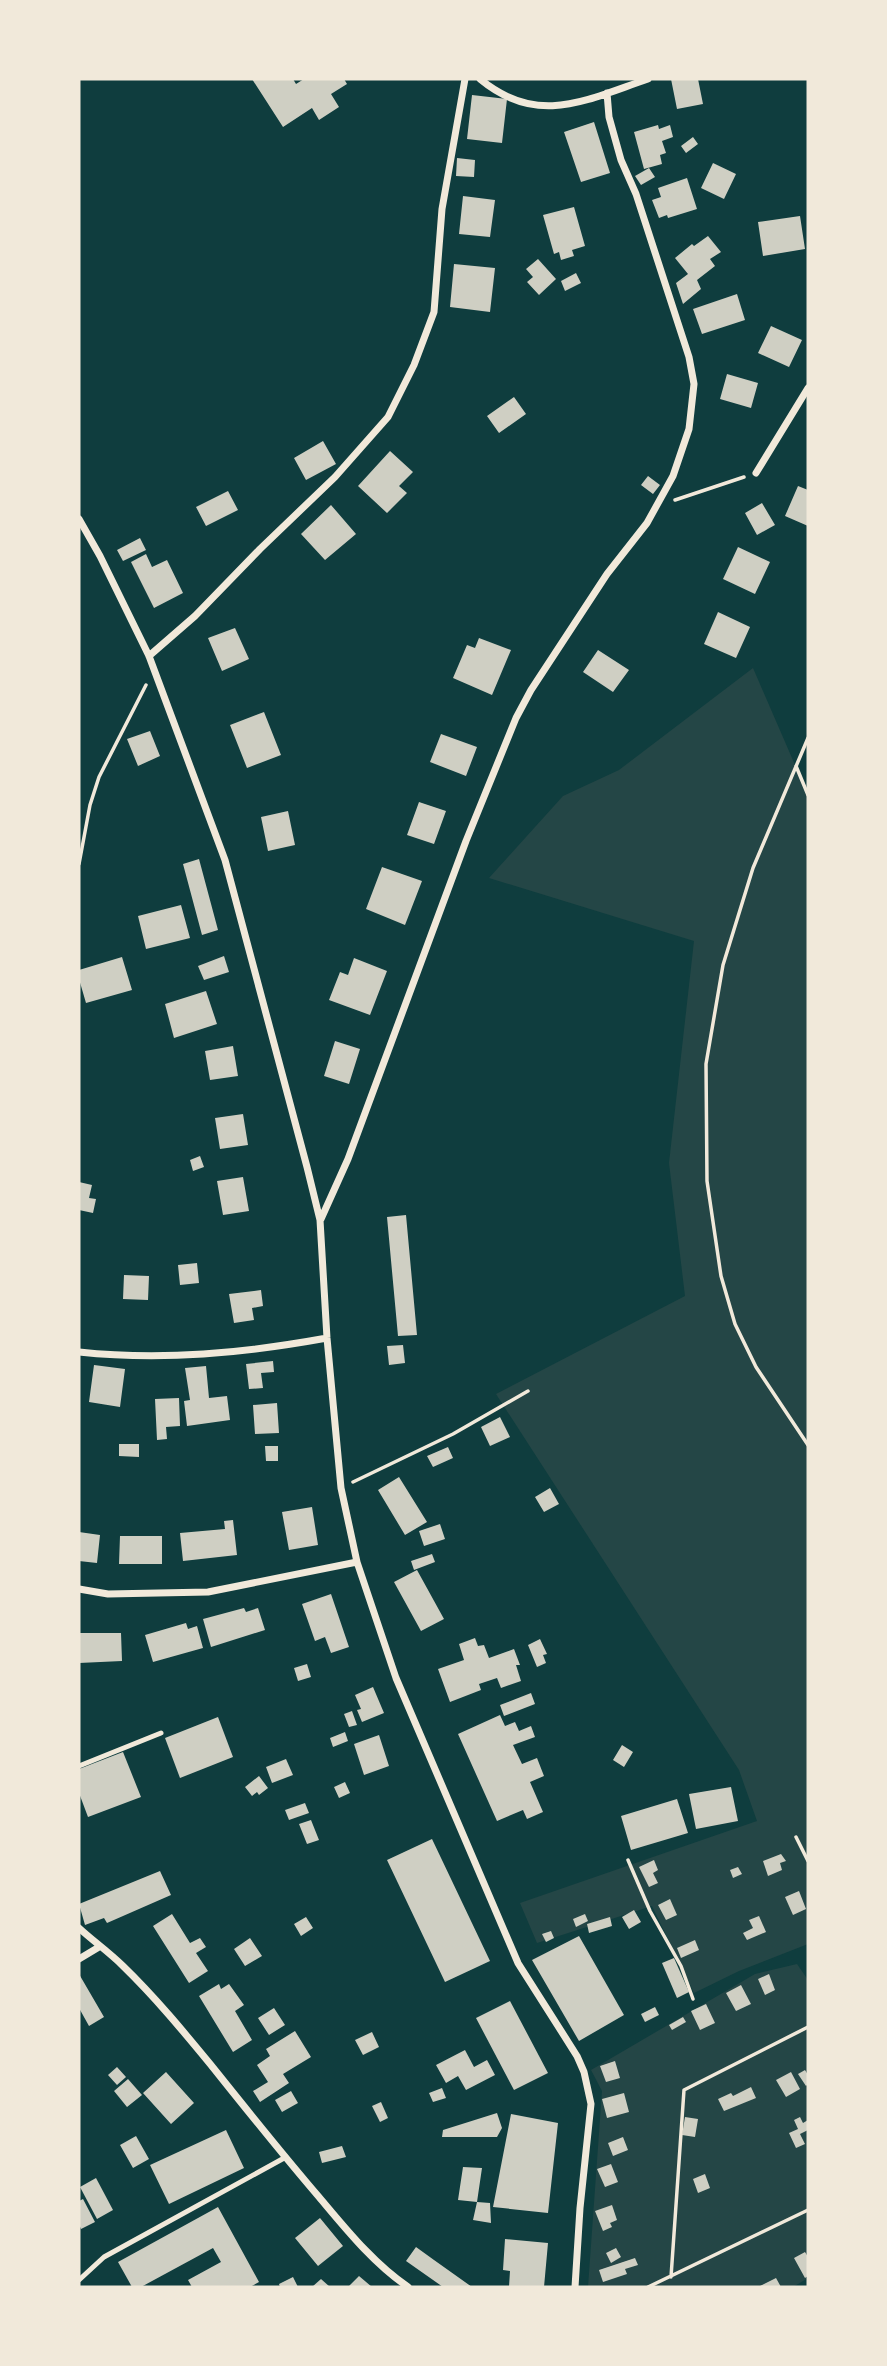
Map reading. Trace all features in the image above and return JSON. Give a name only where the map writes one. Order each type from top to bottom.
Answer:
[{"type":"street","points":[[149,656],[195,616],[335,477],[388,416],[415,366],[434,312],[442,209],[465,79]]},
{"type":"street","points":[[480,79],[512,98],[539,107],[562,107],[648,79]]},
{"type":"street","points":[[320,1220],[353,1147],[466,841],[516,718],[531,690],[607,574],[647,523],[673,476],[689,429],[694,384],[677,321],[636,194],[621,160],[609,117],[607,93]]},
{"type":"street","points":[[756,474],[808,388]]},
{"type":"street","points":[[79,519],[149,656],[225,860],[320,1220],[327,1338],[341,1488],[357,1562],[396,1678],[518,1963],[577,2056],[584,2072],[591,2104],[575,2287]]},
{"type":"street","points":[[79,1352],[215,1355],[327,1338]]},
{"type":"street","points":[[79,1589],[108,1594],[208,1592],[357,1562]]},
{"type":"street","points":[[79,1928],[121,1963],[162,2006],[285,2157],[372,2258],[408,2287]]},
{"type":"street","points":[[79,1959],[99,1947]]},
{"type":"lane","points":[[79,1766],[161,1734]]},
{"type":"lane","points":[[79,2280],[104,2257],[285,2157]]},
{"type":"path","points":[[656,506],[756,474]]},
{"type":"path","points":[[79,864],[90,805],[99,777],[153,667]]},
{"type":"path","points":[[808,738],[753,868],[723,965],[706,1064],[707,1181],[721,1276],[735,1324],[756,1367],[808,1446]]},
{"type":"path","points":[[796,766],[808,795]]},
{"type":"path","points":[[341,1488],[453,1434],[528,1391]]},
{"type":"path","points":[[796,1837],[808,1861]]},
{"type":"path","points":[[628,1860],[650,1911],[681,1966],[694,1999]]},
{"type":"path","points":[[671,2277],[684,2090],[808,2027]]},
{"type":"path","points":[[648,2287],[808,2210]]},
{"type":"shaded area","points":[[753,668],[808,795],[808,1944],[739,1971],[694,1993],[652,1906],[537,1943],[520,1903],[757,1821],[739,1770],[496,1394],[685,1296],[669,1163],[694,941],[489,878],[563,796],[619,770]]},
{"type":"shaded area","points":[[797,1964],[808,1980],[808,2278],[793,2287],[588,2287],[602,2091],[591,2070],[755,1974]]},
{"type":"building","points":[[252,79],[293,79],[296,84],[304,79],[344,79],[347,84],[331,94],[339,107],[319,120],[312,108],[283,127]]},
{"type":"building","points":[[671,79],[698,79],[703,104],[677,109]]},
{"type":"building","points":[[472,95],[507,99],[502,143],[467,139]]},
{"type":"building","points":[[594,122],[610,173],[581,182],[564,132]]},
{"type":"building","points":[[658,125],[659,129],[670,125],[673,137],[662,141],[666,153],[660,155],[662,164],[644,169],[634,132]]},
{"type":"building","points":[[693,137],[698,144],[686,153],[681,146]]},
{"type":"building","points":[[457,158],[475,160],[474,177],[456,176]]},
{"type":"building","points":[[713,163],[736,174],[724,199],[701,188]]},
{"type":"building","points":[[649,168],[655,177],[641,185],[635,176]]},
{"type":"building","points":[[687,178],[697,209],[659,218],[652,200],[661,197],[658,188]]},
{"type":"building","points":[[463,196],[495,200],[490,237],[459,234]]},
{"type":"building","points":[[574,207],[585,246],[572,250],[574,256],[561,260],[559,252],[554,254],[543,215]]},
{"type":"building","points":[[800,216],[805,249],[763,256],[758,222]]},
{"type":"building","points":[[708,236],[721,252],[710,259],[715,266],[697,280],[701,289],[683,304],[676,283],[688,274],[675,258],[692,244],[694,246]]},
{"type":"building","points":[[538,259],[556,279],[539,295],[527,282],[533,277],[526,269]]},
{"type":"building","points":[[454,264],[495,268],[490,312],[450,307]]},
{"type":"building","points":[[576,273],[581,283],[565,291],[561,281]]},
{"type":"building","points":[[737,294],[745,320],[702,334],[693,309]]},
{"type":"building","points":[[771,326],[802,340],[789,367],[758,353]]},
{"type":"building","points":[[727,374],[758,383],[751,408],[720,399]]},
{"type":"building","points":[[514,397],[526,414],[499,433],[487,416]]},
{"type":"building","points":[[323,441],[336,464],[306,480],[294,458]]},
{"type":"building","points":[[390,451],[413,472],[399,486],[407,493],[387,513],[358,486]]},
{"type":"building","points":[[648,476],[660,485],[653,494],[641,485]]},
{"type":"building","points":[[798,486],[808,490],[808,526],[785,516]]},
{"type":"building","points":[[228,491],[238,510],[206,526],[196,507]]},
{"type":"building","points":[[762,503],[775,525],[757,535],[745,513]]},
{"type":"building","points":[[331,505],[356,534],[325,560],[301,534]]},
{"type":"building","points":[[140,538],[146,550],[123,561],[117,550]]},
{"type":"building","points":[[738,547],[770,562],[755,594],[723,579]]},
{"type":"building","points":[[146,554],[152,567],[167,560],[183,593],[154,608],[131,562]]},
{"type":"building","points":[[718,612],[750,627],[736,658],[704,644]]},
{"type":"building","points":[[235,628],[249,659],[222,671],[208,638]]},
{"type":"building","points":[[479,638],[511,650],[492,695],[453,678],[467,645],[475,648]]},
{"type":"building","points":[[598,650],[629,670],[613,692],[583,672]]},
{"type":"building","points":[[264,712],[281,755],[247,768],[230,725]]},
{"type":"building","points":[[150,731],[160,756],[138,766],[127,739]]},
{"type":"building","points":[[441,734],[477,747],[466,776],[430,762]]},
{"type":"building","points":[[419,802],[446,811],[434,844],[407,835]]},
{"type":"building","points":[[288,811],[295,845],[268,851],[261,817]]},
{"type":"building","points":[[199,859],[218,930],[202,935],[183,864]]},
{"type":"building","points":[[382,867],[422,881],[405,925],[366,909]]},
{"type":"building","points":[[181,905],[190,938],[146,949],[138,916]]},
{"type":"building","points":[[224,956],[229,972],[204,980],[198,966]]},
{"type":"building","points":[[122,957],[132,990],[86,1003],[79,970]]},
{"type":"building","points":[[354,958],[387,971],[370,1015],[329,1000],[340,972],[348,975]]},
{"type":"building","points":[[206,991],[217,1024],[174,1038],[165,1004]]},
{"type":"building","points":[[335,1041],[360,1049],[349,1084],[324,1076]]},
{"type":"building","points":[[233,1046],[238,1076],[210,1080],[205,1051]]},
{"type":"building","points":[[243,1114],[248,1145],[220,1149],[215,1118]]},
{"type":"building","points":[[200,1156],[204,1167],[193,1171],[190,1160]]},
{"type":"building","points":[[243,1177],[249,1211],[223,1215],[217,1181]]},
{"type":"building","points":[[79,1182],[92,1185],[89,1198],[96,1199],[93,1213],[79,1210]]},
{"type":"building","points":[[406,1215],[417,1335],[398,1336],[387,1217]]},
{"type":"building","points":[[197,1263],[199,1283],[180,1285],[178,1265]]},
{"type":"building","points":[[124,1275],[149,1276],[148,1300],[123,1299]]},
{"type":"building","points":[[261,1290],[263,1306],[252,1308],[254,1320],[234,1323],[229,1294]]},
{"type":"building","points":[[403,1345],[405,1363],[389,1365],[387,1346]]},
{"type":"building","points":[[273,1361],[274,1372],[261,1373],[263,1388],[249,1389],[246,1364]]},
{"type":"building","points":[[94,1365],[125,1369],[120,1407],[89,1402]]},
{"type":"building","points":[[206,1366],[209,1398],[227,1396],[230,1420],[187,1426],[184,1401],[190,1400],[185,1368]]},
{"type":"building","points":[[179,1398],[180,1426],[166,1427],[167,1439],[157,1440],[155,1399]]},
{"type":"building","points":[[277,1403],[279,1433],[255,1434],[253,1405]]},
{"type":"building","points":[[500,1417],[510,1437],[490,1446],[481,1427]]},
{"type":"building","points":[[119,1444],[139,1444],[139,1457],[119,1456]]},
{"type":"building","points":[[265,1446],[278,1446],[278,1461],[266,1461]]},
{"type":"building","points":[[448,1447],[453,1458],[433,1467],[427,1456]]},
{"type":"building","points":[[399,1477],[427,1522],[405,1535],[378,1490]]},
{"type":"building","points":[[550,1488],[559,1504],[544,1512],[535,1497]]},
{"type":"building","points":[[312,1507],[318,1545],[289,1550],[282,1512]]},
{"type":"building","points":[[233,1520],[237,1555],[183,1561],[180,1533],[225,1529],[224,1521]]},
{"type":"building","points":[[440,1524],[445,1539],[424,1546],[419,1531]]},
{"type":"building","points":[[79,1532],[100,1535],[97,1563],[79,1561]]},
{"type":"building","points":[[120,1536],[162,1536],[162,1564],[119,1564]]},
{"type":"building","points":[[432,1554],[435,1562],[414,1570],[411,1561]]},
{"type":"building","points":[[417,1570],[444,1619],[421,1631],[394,1582]]},
{"type":"building","points":[[331,1594],[349,1647],[331,1653],[325,1637],[315,1641],[302,1604]]},
{"type":"building","points":[[244,1608],[246,1612],[258,1608],[265,1630],[211,1647],[203,1619]]},
{"type":"building","points":[[186,1623],[188,1629],[197,1626],[203,1648],[153,1662],[145,1635]]},
{"type":"building","points":[[79,1633],[121,1633],[122,1661],[79,1663]]},
{"type":"building","points":[[475,1638],[478,1646],[484,1645],[489,1658],[514,1649],[520,1665],[516,1665],[521,1681],[501,1688],[497,1678],[479,1684],[481,1690],[450,1702],[438,1669],[464,1660],[459,1644]]},
{"type":"building","points":[[540,1639],[547,1654],[543,1655],[546,1663],[537,1667],[528,1645]]},
{"type":"building","points":[[307,1664],[311,1677],[298,1681],[294,1668]]},
{"type":"building","points":[[373,1687],[384,1713],[362,1722],[357,1710],[361,1709],[355,1695]]},
{"type":"building","points":[[531,1693],[535,1704],[504,1716],[500,1705]]},
{"type":"building","points":[[352,1711],[357,1725],[349,1727],[344,1714]]},
{"type":"building","points":[[500,1715],[505,1726],[515,1722],[519,1731],[531,1726],[535,1737],[513,1745],[522,1764],[537,1758],[544,1776],[530,1782],[543,1812],[527,1819],[523,1810],[497,1821],[458,1734]]},
{"type":"building","points":[[218,1717],[233,1757],[180,1778],[165,1738]]},
{"type":"building","points":[[345,1732],[348,1741],[333,1747],[330,1738]]},
{"type":"building","points":[[379,1735],[389,1766],[364,1775],[354,1744]]},
{"type":"building","points":[[622,1745],[633,1752],[624,1767],[613,1760]]},
{"type":"building","points":[[123,1752],[141,1797],[88,1817],[79,1793],[79,1769]]},
{"type":"building","points":[[286,1759],[293,1775],[272,1783],[266,1767]]},
{"type":"building","points":[[259,1776],[268,1788],[259,1795],[257,1792],[252,1796],[245,1787]]},
{"type":"building","points":[[345,1782],[350,1793],[339,1798],[334,1787]]},
{"type":"building","points":[[731,1787],[738,1821],[696,1829],[689,1794]]},
{"type":"building","points":[[677,1799],[688,1833],[631,1850],[621,1816]]},
{"type":"building","points":[[305,1803],[309,1813],[289,1820],[285,1810]]},
{"type":"building","points":[[311,1820],[319,1840],[307,1844],[299,1824]]},
{"type":"building","points":[[432,1839],[490,1961],[445,1982],[387,1860]]},
{"type":"building","points":[[781,1854],[786,1861],[780,1863],[782,1870],[768,1876],[763,1861]]},
{"type":"building","points":[[654,1860],[658,1870],[653,1873],[658,1883],[649,1887],[639,1867]]},
{"type":"building","points":[[738,1867],[742,1874],[733,1878],[730,1870]]},
{"type":"building","points":[[160,1871],[171,1895],[107,1923],[104,1918],[85,1925],[79,1904]]},
{"type":"building","points":[[799,1891],[806,1909],[793,1915],[785,1897]]},
{"type":"building","points":[[670,1899],[677,1915],[666,1920],[658,1905]]},
{"type":"building","points":[[634,1910],[641,1922],[629,1929],[622,1917]]},
{"type":"building","points":[[172,1914],[190,1943],[200,1938],[206,1947],[196,1953],[208,1971],[189,1983],[153,1926]]},
{"type":"building","points":[[585,1914],[588,1921],[576,1927],[573,1919]]},
{"type":"building","points":[[759,1916],[766,1932],[747,1940],[743,1933],[753,1928],[749,1920]]},
{"type":"building","points":[[306,1917],[313,1928],[301,1936],[294,1924]]},
{"type":"building","points":[[610,1917],[612,1926],[589,1933],[587,1924]]},
{"type":"building","points":[[551,1931],[554,1938],[546,1942],[542,1934]]},
{"type":"building","points":[[579,1936],[624,2015],[579,2041],[532,1960]]},
{"type":"building","points":[[250,1938],[262,1956],[245,1966],[234,1949]]},
{"type":"building","points":[[695,1940],[699,1950],[681,1958],[677,1948]]},
{"type":"building","points":[[674,1958],[689,1992],[677,1998],[662,1963]]},
{"type":"building","points":[[79,1974],[104,2017],[89,2026],[79,2008]]},
{"type":"building","points":[[769,1974],[775,1990],[765,1995],[758,1979]]},
{"type":"building","points":[[219,1984],[221,1989],[229,1984],[244,2005],[235,2011],[252,2040],[233,2052],[199,1996]]},
{"type":"building","points":[[741,1985],[751,2004],[736,2011],[726,1993]]},
{"type":"building","points":[[510,2001],[548,2073],[514,2090],[476,2018]]},
{"type":"building","points":[[706,2004],[715,2023],[700,2030],[691,2011]]},
{"type":"building","points":[[655,2007],[659,2015],[645,2022],[641,2014]]},
{"type":"building","points":[[274,2008],[285,2025],[269,2035],[258,2018]]},
{"type":"building","points":[[683,2017],[686,2022],[672,2030],[669,2025]]},
{"type":"building","points":[[295,2031],[311,2057],[283,2074],[289,2083],[260,2102],[253,2091],[268,2082],[257,2065],[270,2056],[266,2049]]},
{"type":"building","points":[[372,2032],[379,2047],[363,2055],[355,2040]]},
{"type":"building","points":[[465,2050],[474,2067],[487,2060],[495,2075],[466,2090],[458,2076],[446,2083],[436,2065]]},
{"type":"building","points":[[615,2061],[620,2078],[606,2082],[600,2066]]},
{"type":"building","points":[[117,2067],[126,2077],[117,2085],[108,2075]]},
{"type":"building","points":[[805,2070],[808,2075],[806,2086],[798,2074]]},
{"type":"building","points":[[166,2072],[194,2103],[171,2124],[143,2093]]},
{"type":"building","points":[[791,2072],[800,2089],[786,2097],[776,2080]]},
{"type":"building","points":[[128,2079],[142,2095],[127,2107],[114,2091]]},
{"type":"building","points":[[751,2087],[756,2098],[724,2111],[718,2099],[731,2093],[733,2096]]},
{"type":"building","points":[[442,2088],[446,2098],[433,2102],[429,2093]]},
{"type":"building","points":[[291,2091],[298,2103],[282,2112],[275,2100]]},
{"type":"building","points":[[624,2093],[629,2112],[607,2118],[602,2099]]},
{"type":"building","points":[[381,2102],[388,2118],[380,2122],[372,2106]]},
{"type":"building","points":[[497,2113],[502,2128],[497,2137],[442,2137],[443,2130]]},
{"type":"building","points":[[511,2114],[558,2123],[548,2213],[493,2207]]},
{"type":"building","points":[[685,2117],[698,2119],[695,2137],[682,2135]]},
{"type":"building","points":[[800,2117],[803,2123],[808,2120],[808,2130],[800,2134],[805,2144],[796,2148],[789,2133],[798,2129],[794,2120]]},
{"type":"building","points":[[226,2130],[244,2168],[169,2204],[150,2165]]},
{"type":"building","points":[[136,2136],[149,2159],[133,2168],[120,2145]]},
{"type":"building","points":[[623,2137],[628,2150],[613,2156],[608,2143]]},
{"type":"building","points":[[342,2146],[346,2157],[322,2163],[319,2152]]},
{"type":"building","points":[[611,2164],[618,2182],[605,2187],[597,2169]]},
{"type":"building","points":[[463,2167],[482,2168],[477,2202],[458,2200]]},
{"type":"building","points":[[705,2174],[710,2188],[698,2193],[693,2179]]},
{"type":"building","points":[[96,2178],[113,2210],[97,2219],[80,2187]]},
{"type":"building","points":[[83,2199],[95,2222],[81,2229],[79,2201]]},
{"type":"building","points":[[477,2202],[490,2203],[491,2223],[473,2220]]},
{"type":"building","points":[[612,2205],[617,2220],[610,2223],[612,2227],[603,2231],[595,2211]]},
{"type":"building","points":[[218,2207],[259,2282],[250,2287],[192,2287],[188,2280],[221,2262],[213,2248],[141,2287],[132,2287],[118,2262]]},
{"type":"building","points":[[320,2218],[343,2246],[318,2266],[295,2238]]},
{"type":"building","points":[[505,2239],[548,2243],[544,2287],[509,2287],[510,2271],[503,2270]]},
{"type":"building","points":[[416,2247],[472,2287],[443,2287],[406,2261]]},
{"type":"building","points":[[616,2248],[621,2257],[611,2263],[606,2253]]},
{"type":"building","points":[[805,2252],[808,2257],[808,2276],[805,2278],[794,2258]]},
{"type":"building","points":[[635,2258],[638,2265],[625,2269],[627,2274],[603,2282],[599,2270]]},
{"type":"building","points":[[359,2276],[372,2287],[348,2287]]},
{"type":"building","points":[[293,2277],[298,2287],[280,2287],[279,2284]]},
{"type":"building","points":[[776,2278],[781,2287],[758,2287]]},
{"type":"building","points":[[321,2279],[330,2287],[312,2287]]}]
